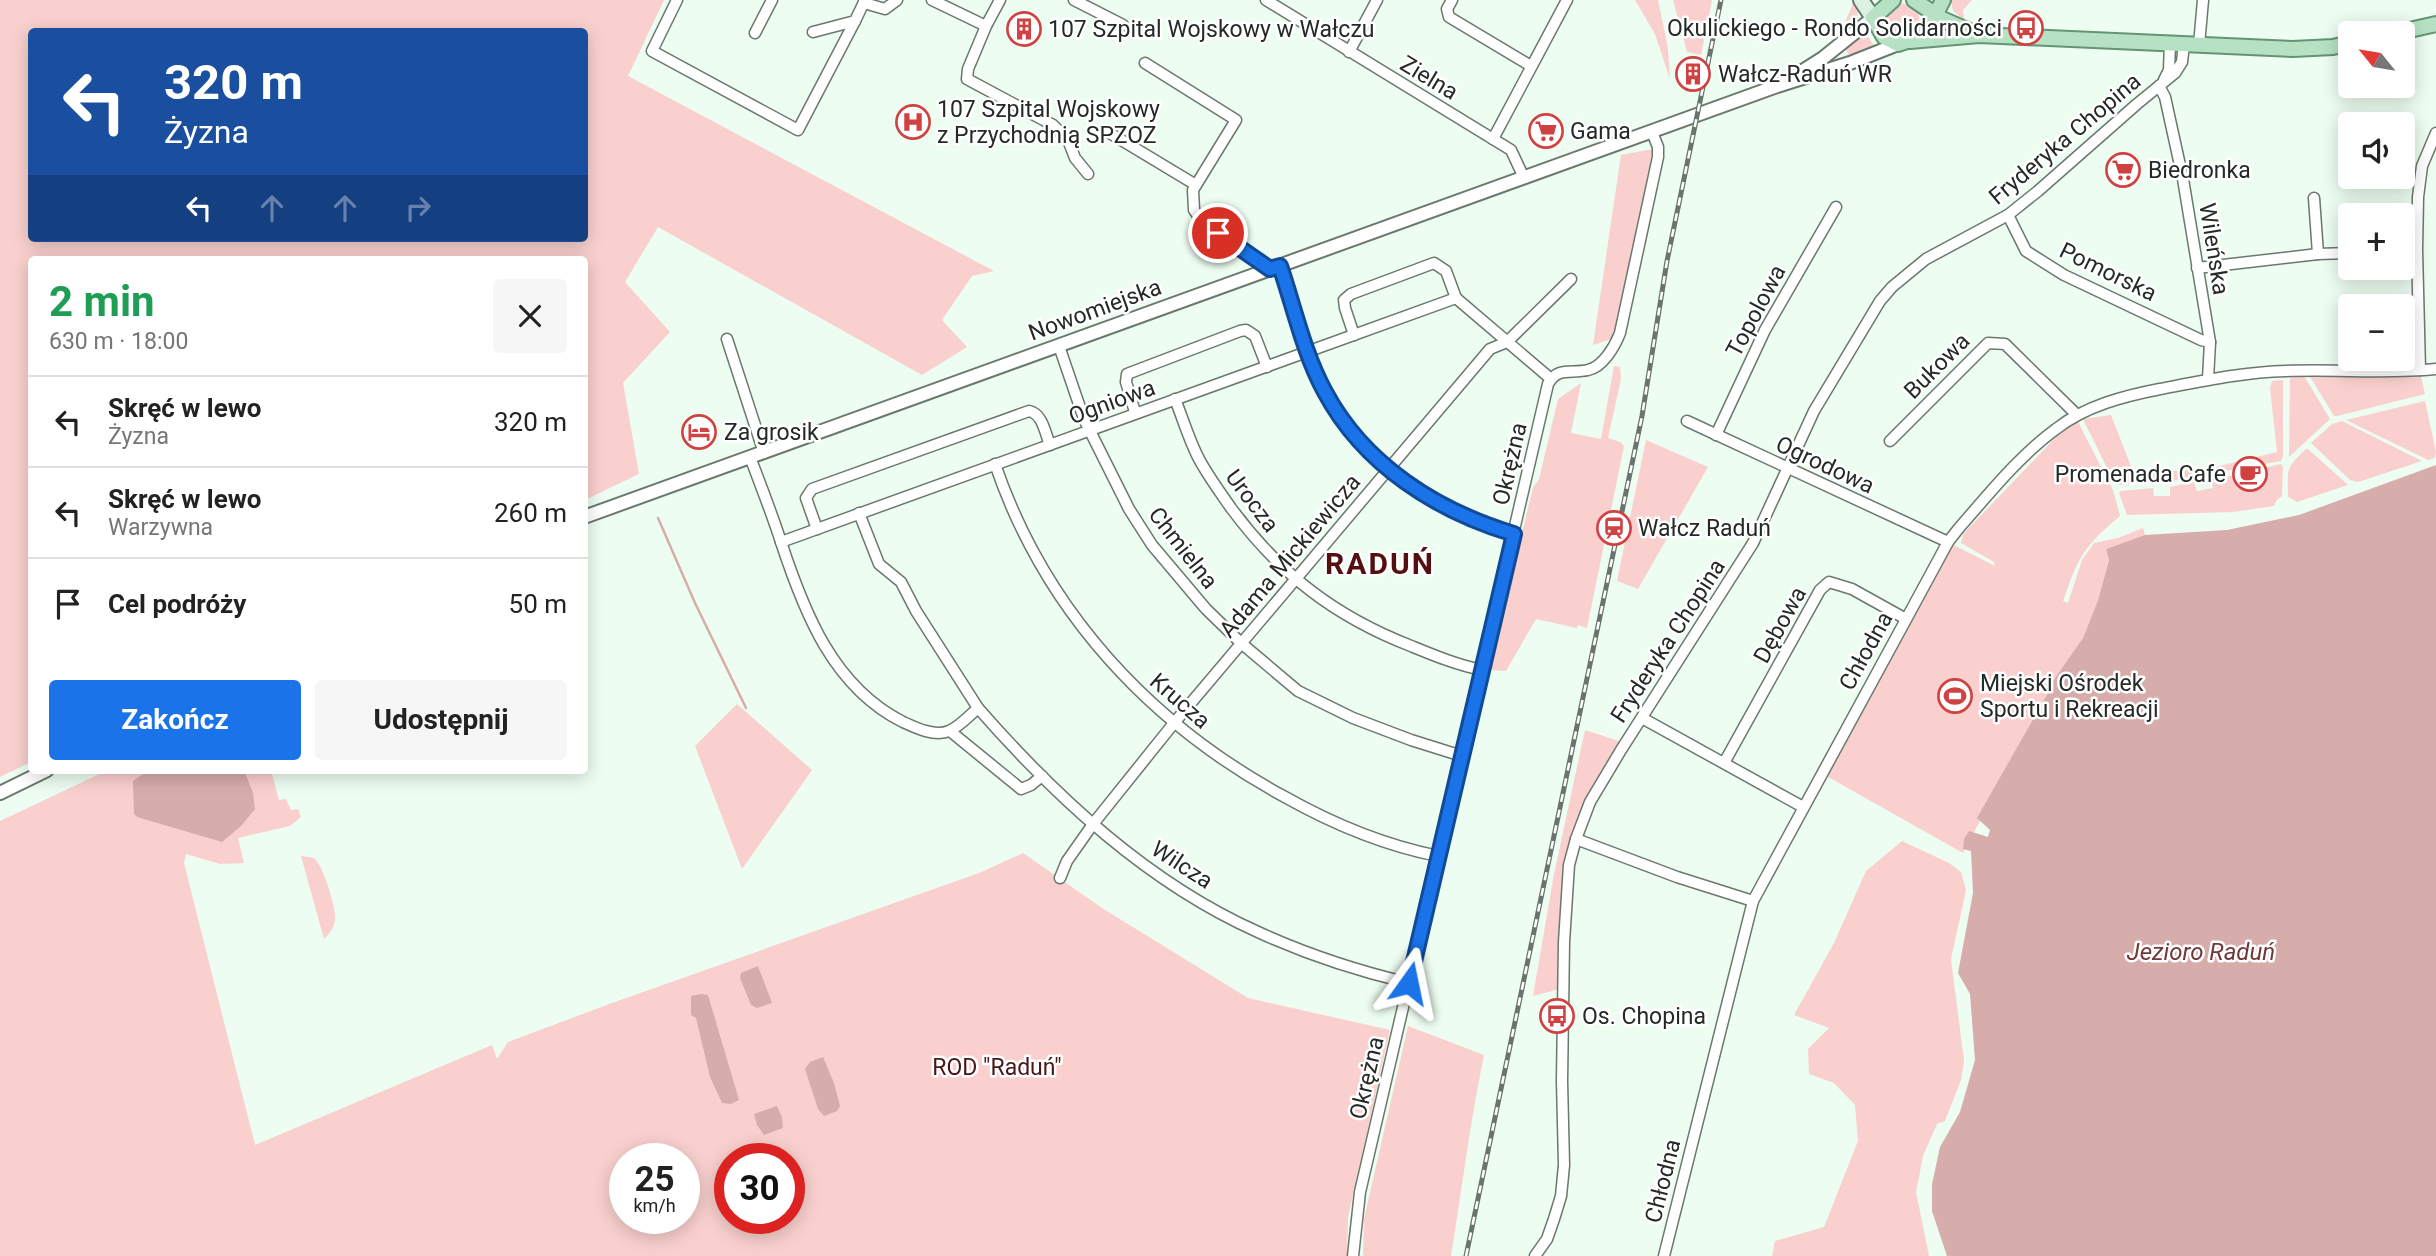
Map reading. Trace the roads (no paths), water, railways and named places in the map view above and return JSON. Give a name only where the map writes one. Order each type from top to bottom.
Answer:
[{"type":"main road","points":[[1861,0],[1884,37],[1904,43],[1979,35],[2314,49],[2338,45]]},
{"type":"main road","points":[[1873,18],[1894,0]]},
{"type":"main road","points":[[1914,0],[1934,15],[1979,35]]},
{"type":"main road","points":[[1904,43],[1920,35],[1943,0]]},
{"type":"main road","points":[[2415,29],[2436,24]]},
{"type":"street","points":[[677,0],[652,51],[798,130],[865,1],[885,9],[897,0]]},
{"type":"street","points":[[755,33],[772,0]]},
{"type":"street","points":[[932,0],[986,26]]},
{"type":"street","points":[[1000,0],[968,69],[967,79],[1053,125],[1068,140],[1075,158],[1088,174]]},
{"type":"street","points":[[1074,0],[1124,24]]},
{"type":"street","points":[[1097,11],[1103,0]]},
{"type":"street","name":"Zielna","points":[[1266,0],[1511,150],[1524,178]]},
{"type":"street","points":[[1349,52],[1377,0]]},
{"type":"street","points":[[1452,0],[1447,9],[1449,17],[1531,66]]},
{"type":"street","points":[[1493,139],[1567,0]]},
{"type":"street","points":[[2160,85],[2184,44],[2203,0]]},
{"type":"street","name":"Nowomiejska","points":[[1777,86],[1816,63],[1873,18]]},
{"type":"street","points":[[813,32],[855,21]]},
{"type":"street","name":"Nowomiejska","points":[[588,516],[1777,86],[1904,43]]},
{"type":"street","points":[[1145,63],[1237,120],[1193,190],[1194,210],[1201,220],[1275,268],[1323,390],[1336,412],[1387,470],[1442,504],[1514,534]]},
{"type":"street","name":"Fryderyka Chopina","points":[[1535,1256],[1547,1239],[1561,1196],[1564,1166],[1564,942],[1569,865],[1590,802],[1744,560],[1819,402],[1860,330],[1892,287],[1926,259],[2008,215],[2160,85]]},
{"type":"street","name":"Wileńska","points":[[2160,85],[2183,179],[2210,342],[2208,379]]},
{"type":"street","points":[[1108,132],[1196,185]]},
{"type":"street","points":[[1354,335],[1344,300],[1351,294],[1434,263],[1446,271],[1456,298],[1551,379],[1563,371],[1588,370],[1594,367],[1611,351],[1620,333],[1658,157],[1652,132]]},
{"type":"street","points":[[2436,133],[2422,166],[2418,197],[2417,250],[2420,370],[2436,369]]},
{"type":"street","points":[[2314,198],[2318,254]]},
{"type":"street","name":"Topolowa","points":[[1716,435],[1765,330],[1836,207]]},
{"type":"street","name":"Pomorska","points":[[2008,215],[2026,251],[2064,275],[2201,341],[2210,342]]},
{"type":"street","points":[[2197,268],[2338,253]]},
{"type":"street","name":"Adama Mickiewicza","points":[[1060,877],[1067,861],[1093,824],[1174,723],[1490,349],[1507,342],[1571,279]]},
{"type":"street","name":"Ogniowa","points":[[781,542],[1456,298]]},
{"type":"street","points":[[1135,412],[1126,382],[1127,374],[1240,331],[1246,330],[1255,336],[1267,367]]},
{"type":"street","points":[[727,339],[764,453]]},
{"type":"street","name":"Bukowa","points":[[1890,441],[1988,343],[2005,344],[2077,415]]},
{"type":"street","name":"Chmielna","points":[[1059,346],[1084,419],[1129,509],[1152,545],[1206,609],[1298,691],[1324,705],[1411,740],[1462,756]]},
{"type":"street","name":"Chłodna","points":[[1664,1256],[1752,901],[1948,542],[2034,447],[2077,415],[2116,400],[2208,379],[2288,371],[2393,373],[2420,370]]},
{"type":"street","name":"Okrężna","points":[[1353,1256],[1360,1192],[1551,379]]},
{"type":"street","name":"Urocza","points":[[1175,399],[1200,461],[1222,495],[1252,535],[1294,580],[1328,606],[1360,624],[1417,649],[1482,670]]},
{"type":"street","points":[[817,529],[806,498],[812,489],[1029,411],[1039,415],[1050,445]]},
{"type":"street","name":"Ogrodowa","points":[[1687,421],[1948,542]]},
{"type":"street","points":[[750,457],[791,575],[815,630],[852,683],[890,715],[911,726],[935,733],[950,731],[978,708]]},
{"type":"street","name":"Krucza","points":[[995,464],[1014,511],[1057,592],[1105,657],[1174,723],[1256,782],[1323,819],[1353,832],[1438,856]]},
{"type":"street","name":"Wilcza","points":[[859,513],[879,564],[901,582],[916,611],[978,708],[1042,776],[1093,824],[1156,872],[1248,927],[1328,958],[1409,983]]},
{"type":"street","name":"Dębowa","points":[[1724,763],[1820,590],[1829,582],[1852,589],[1906,619]]},
{"type":"street","points":[[1642,718],[1803,807]]},
{"type":"street","points":[[950,731],[1021,789],[1042,776]]},
{"type":"street","points":[[0,793],[39,774]]},
{"type":"street","points":[[1576,839],[1677,877],[1752,901]]},
{"type":"water","name":"Jezioro Raduń","points":[[2436,465],[2436,1256],[1947,1256],[1932,1211],[1932,1184],[1940,1147],[1960,1112],[1975,1060],[1970,994],[1958,973],[1973,893],[1971,851],[1963,849],[1964,839],[1969,831],[1988,837],[1990,830],[1977,818],[2051,684],[2083,638],[2098,600],[2109,560],[2106,549],[2145,535],[2227,530],[2299,515]]},
{"type":"water","points":[[143,774],[246,774],[253,793],[255,809],[241,826],[222,842],[137,817],[134,814],[133,781]]},
{"type":"water","points":[[758,966],[772,1003],[757,1008],[751,1005],[740,978],[741,973]]},
{"type":"water","points":[[708,995],[739,1100],[731,1104],[722,1103],[710,1077],[696,1018],[691,1015],[691,996]]},
{"type":"water","points":[[823,1057],[840,1106],[837,1111],[824,1116],[818,1109],[805,1069],[810,1062]]},
{"type":"water","points":[[777,1106],[783,1128],[764,1135],[754,1114]]},
{"type":"waterway","points":[[658,518],[695,603],[746,708]]},
{"type":"railway","points":[[1466,1256],[1642,416],[1667,261],[1721,0]]},
{"type":"place","name":"Okulickiego - Rondo Solidarności","points":[[2026,28]]},
{"type":"place","name":"107 Szpital Wojskowy w Wałczu","points":[[1024,29]]},
{"type":"place","name":"Wałcz-Raduń WR","points":[[1693,74]]},
{"type":"place","name":"107 Szpital Wojskowy z Przychodnią SPZOZ","points":[[913,122]]},
{"type":"place","name":"Gama","points":[[1546,131]]},
{"type":"place","name":"Biedronka","points":[[2123,170]]},
{"type":"place","name":"Za grosik","points":[[699,432]]},
{"type":"place","name":"Promenada Cafe","points":[[2250,474]]},
{"type":"place","name":"Wałcz Raduń","points":[[1614,528]]},
{"type":"place","name":"Miejski Ośrodek Sportu i Rekreacji","points":[[1955,696]]},
{"type":"place","name":"Os. Chopina","points":[[1557,1016]]},
{"type":"district","name":"RADUŃ","points":[[1380,563]]},
{"type":"park label","name":"ROD \"Raduń\"","points":[[997,1067]]}]
